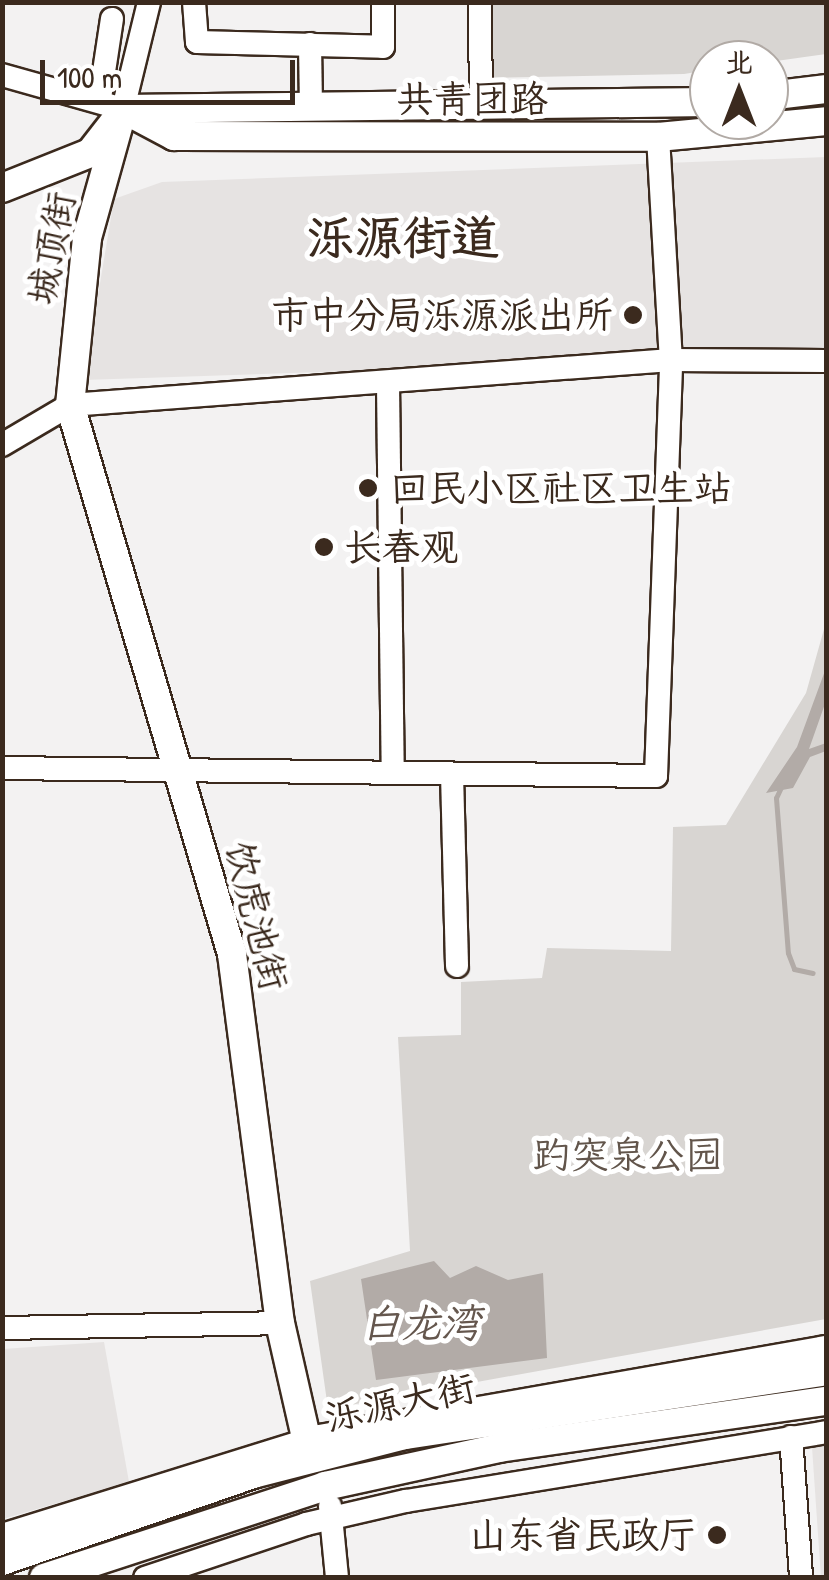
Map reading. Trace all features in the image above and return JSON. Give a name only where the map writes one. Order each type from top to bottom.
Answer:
[{"type":"main road","points":[[789,94],[826,90]]},
{"type":"main road","name":"共青团路","points":[[112,103],[480,107],[689,102]]},
{"type":"main road","name":"共青团路","points":[[112,103],[174,136],[658,137],[826,121]]},
{"type":"main road","points":[[2,188],[90,153],[112,103]]},
{"type":"main road","name":"城顶街","points":[[70,405],[87,238],[112,103]]},
{"type":"main road","name":"饮虎池街","points":[[70,405],[181,775],[238,988],[280,1323],[309,1449]]},
{"type":"main road","name":"泺源大街","points":[[2,1561],[309,1449],[826,1371]]},
{"type":"main road","name":"泺源大街","points":[[44,1578],[325,1486],[499,1448],[826,1400]]},
{"type":"street","points":[[112,103],[148,2]]},
{"type":"street","points":[[194,2],[197,42],[383,47],[383,2]]},
{"type":"street","points":[[480,2],[480,107]]},
{"type":"street","points":[[112,19],[112,103]]},
{"type":"street","points":[[310,44],[312,107]]},
{"type":"street","points":[[2,75],[112,103]]},
{"type":"street","points":[[2,87],[112,103]]},
{"type":"street","points":[[2,768],[181,775],[656,776],[671,360],[658,137]]},
{"type":"street","points":[[2,444],[70,405],[671,360],[826,361]]},
{"type":"street","points":[[388,384],[393,774]]},
{"type":"street","points":[[452,774],[458,966]]},
{"type":"street","points":[[2,1328],[74,1322],[280,1323]]},
{"type":"street","points":[[2,1535],[309,1449],[826,1347]]},
{"type":"street","points":[[145,1578],[332,1518],[604,1464],[826,1432]]},
{"type":"street","points":[[791,1437],[802,1578]]},
{"type":"street","points":[[325,1486],[332,1518],[336,1578]]},
{"type":"shaded area","points":[[826,157],[826,355],[84,380],[114,199],[162,182]]},
{"type":"shaded area","points":[[104,1342],[129,1482],[3,1519],[3,1349]]},
{"type":"shaded area","points":[[826,1445],[826,1577],[821,1578],[812,1447]]},
{"type":"green space","points":[[482,3],[826,3],[826,54],[789,59],[789,40],[689,40],[689,73],[483,78]]},
{"type":"green space","name":"趵突泉公园","points":[[826,622],[826,1319],[328,1409],[310,1281],[410,1251],[398,1037],[461,1035],[461,982],[542,978],[547,948],[671,951],[673,827],[726,825],[806,693]]},
{"type":"water","points":[[826,668],[826,701],[809,749],[826,743],[826,751],[810,757],[793,788],[766,793],[797,747]]},
{"type":"water","name":"白龙湾","points":[[434,1261],[450,1278],[476,1266],[508,1280],[543,1273],[547,1358],[376,1380],[361,1279]]},
{"type":"waterway","points":[[782,785],[776,798],[788,953],[794,969],[813,973]]},
{"type":"place","name":"市中分局泺源派出所","points":[[633,315]]},
{"type":"place","name":"回民小区社区卫生站","points":[[368,488]]},
{"type":"place","name":"长春观","points":[[324,547]]},
{"type":"place","name":"山东省民政厅","points":[[717,1535]]},
{"type":"district","name":"泺源街道","points":[[403,237]]}]
